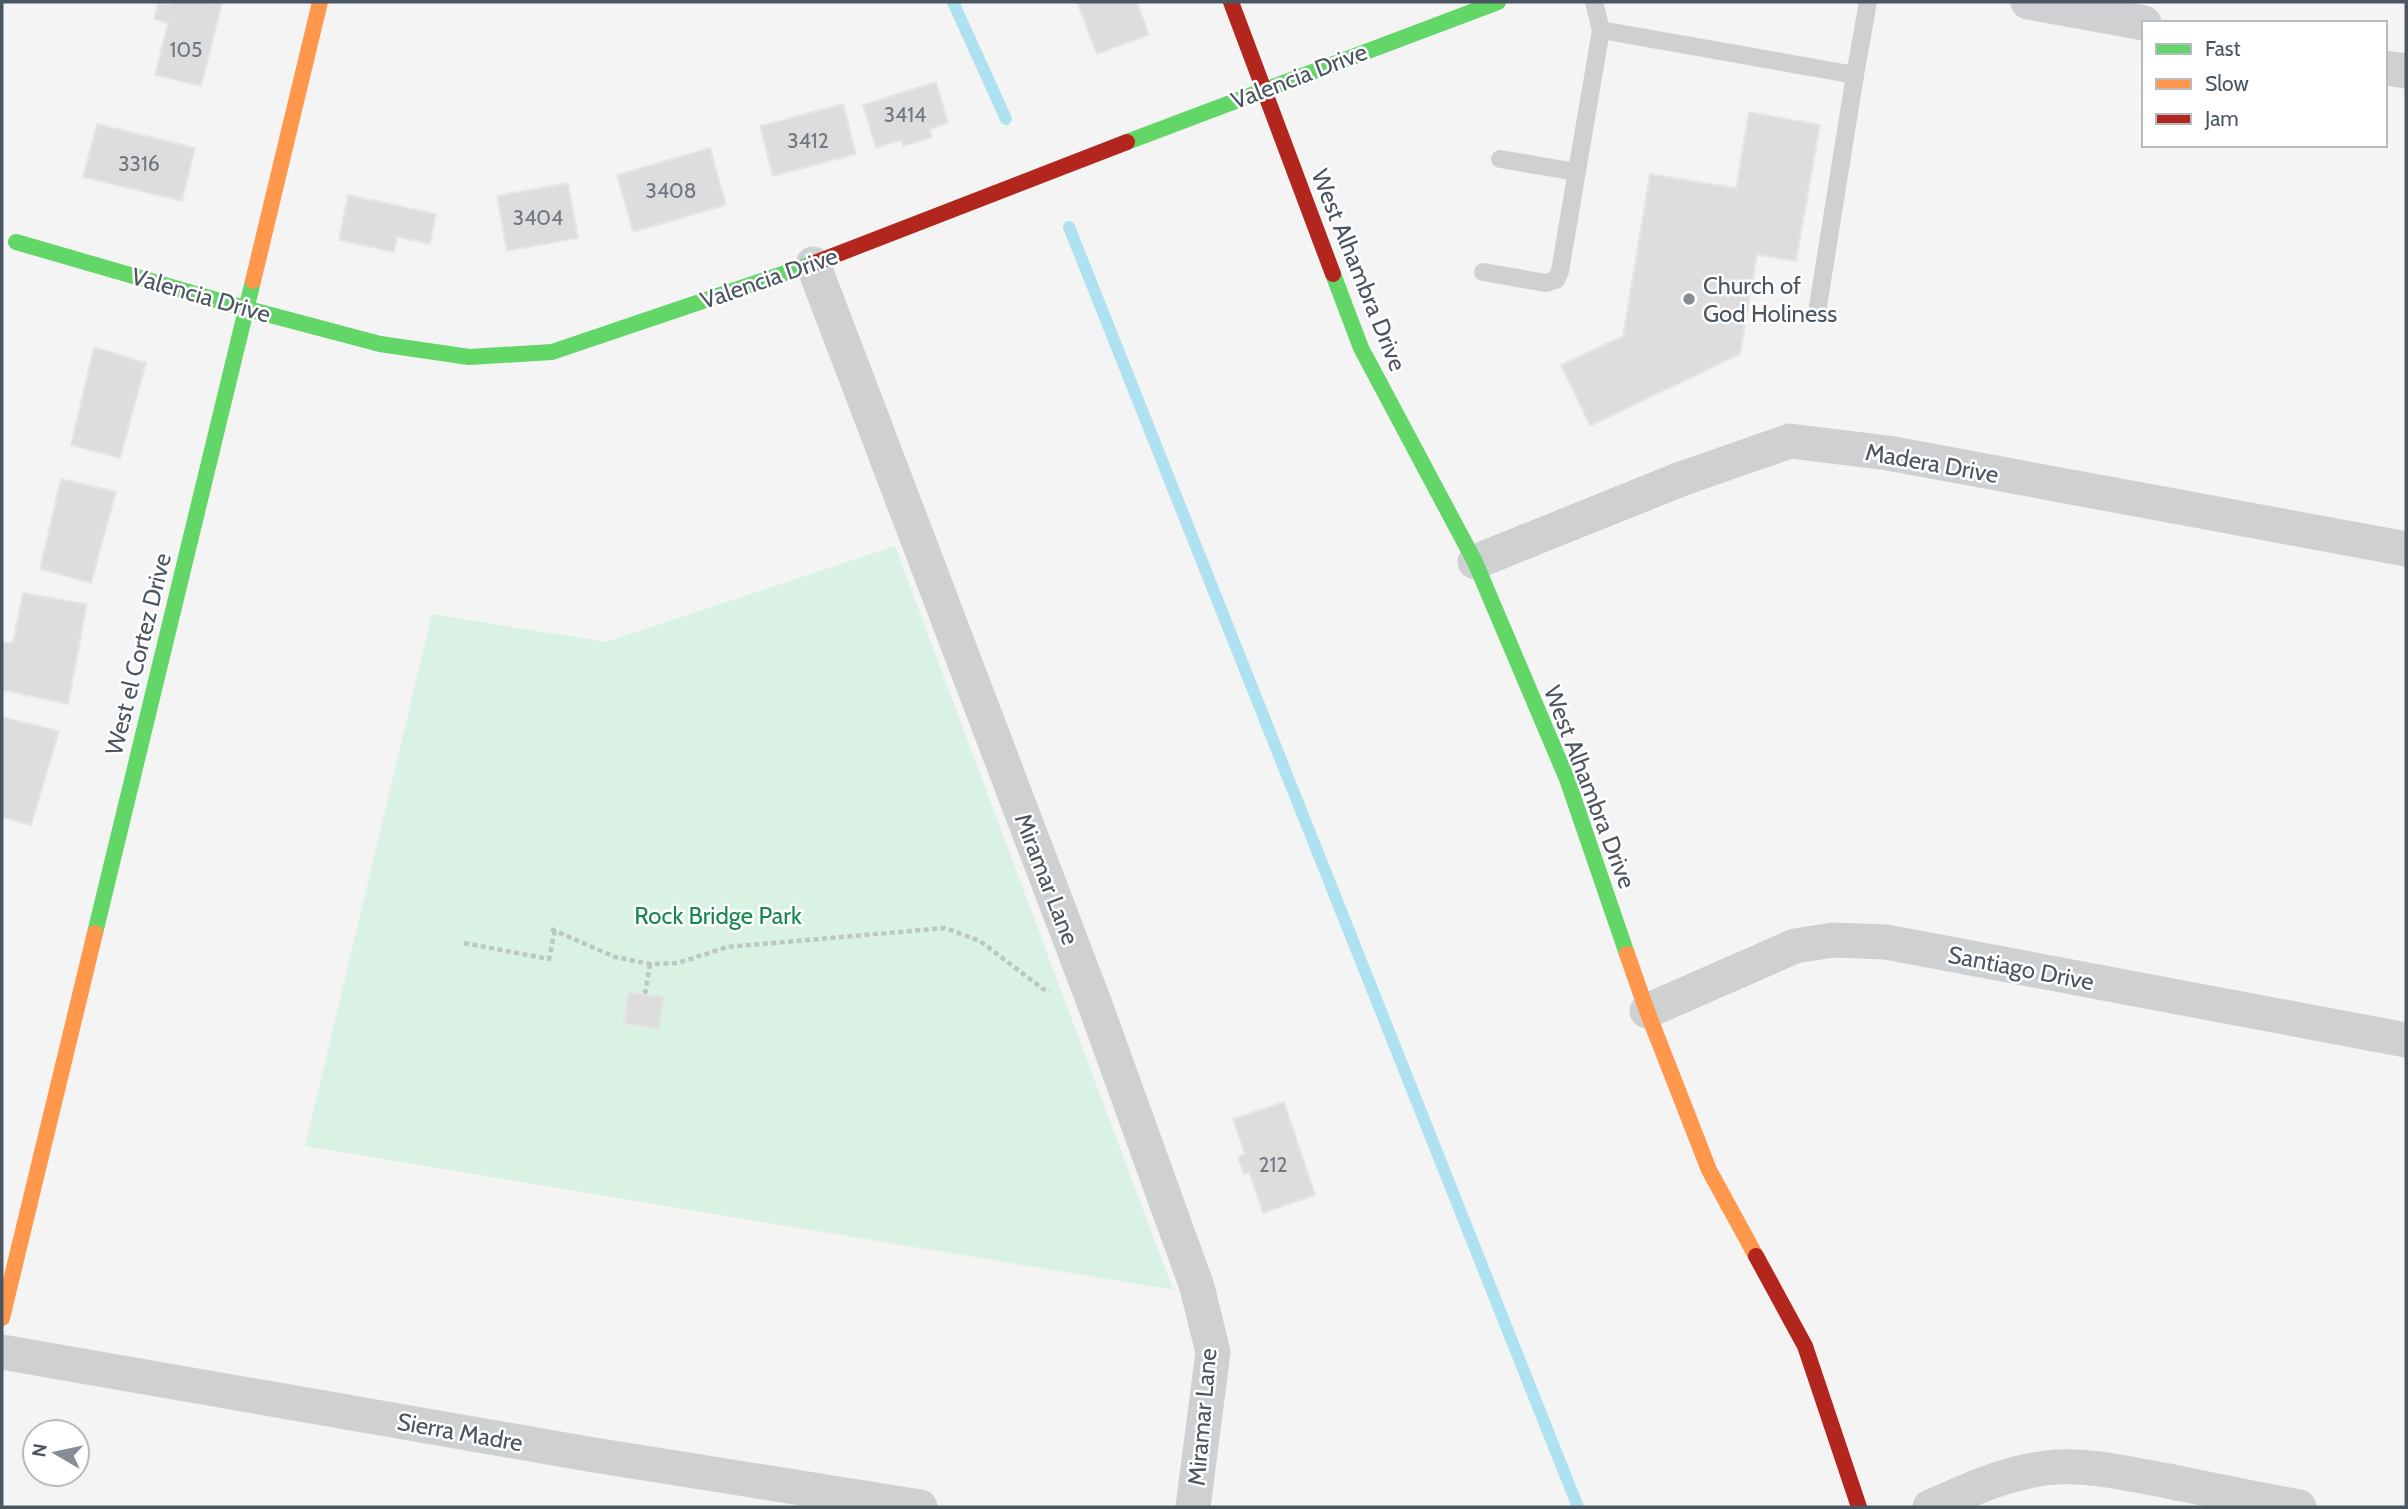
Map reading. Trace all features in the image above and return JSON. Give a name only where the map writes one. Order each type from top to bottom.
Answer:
[{"type":"street","name":"West el Cortez Drive","points":[[2,1318],[320,2]]},
{"type":"street","name":"West Alhambra Drive","points":[[1231,2],[1361,348],[1475,562],[1567,779],[1647,1011],[1709,1170],[1805,1346],[1859,1507]]},
{"type":"street","name":"Valencia Drive","points":[[16,242],[380,344],[469,357],[552,352],[813,264],[1264,89],[1498,2]]},
{"type":"street","points":[[2028,2],[2142,23]]},
{"type":"street","points":[[2387,68],[2406,71]]},
{"type":"street","name":"Miramar Lane","points":[[813,264],[1094,1002],[1197,1287],[1213,1352],[1193,1507]]},
{"type":"street","name":"Madera Drive","points":[[1475,562],[1681,480],[1790,441],[1888,453],[2406,549]]},
{"type":"street","name":"Santiago Drive","points":[[1647,1011],[1795,946],[1833,940],[1855,940],[1886,942],[2406,1040]]},
{"type":"street","name":"Sierra Madre","points":[[2,1352],[588,1454],[920,1507]]},
{"type":"street","points":[[1930,1507],[1976,1487],[2047,1468],[2121,1472],[2299,1507]]},
{"type":"lane","points":[[1483,272],[1545,283],[1556,281],[1560,271],[1601,30],[1594,2]]},
{"type":"lane","points":[[1818,306],[1868,2]]},
{"type":"lane","points":[[1601,30],[1855,75]]},
{"type":"lane","points":[[1500,159],[1577,172]]},
{"type":"path","points":[[464,943],[549,959],[553,929],[615,957],[650,964],[678,963],[727,947],[945,928],[980,941],[1043,989],[1094,1002]]},
{"type":"path","points":[[645,994],[650,964]]},
{"type":"green space","name":"Rock Bridge Park","points":[[895,546],[1173,1290],[305,1146],[432,614],[606,642]]},
{"type":"building","points":[[170,2],[222,3],[201,86],[155,75],[168,23],[154,19],[158,3],[169,5]]},
{"type":"building","points":[[1077,2],[1137,2],[1149,35],[1097,54]]},
{"type":"building","points":[[936,82],[948,123],[930,129],[932,137],[903,146],[901,140],[876,148],[863,105]]},
{"type":"building","points":[[843,104],[856,154],[773,176],[760,126]]},
{"type":"building","name":"Church of God Holiness","points":[[1749,112],[1820,125],[1796,261],[1757,255],[1740,354],[1590,426],[1561,365],[1623,336],[1650,174],[1736,188]]},
{"type":"building","points":[[97,124],[195,148],[182,201],[83,177]]},
{"type":"building","points":[[710,148],[726,205],[633,232],[617,175]]},
{"type":"building","points":[[568,183],[578,238],[507,251],[497,196]]},
{"type":"building","points":[[348,195],[436,214],[430,244],[397,237],[394,252],[339,240]]},
{"type":"building","points":[[94,347],[146,363],[120,458],[71,445]]},
{"type":"building","points":[[61,479],[116,492],[91,583],[40,569]]},
{"type":"building","points":[[23,593],[87,604],[68,704],[2,690],[2,643],[13,642]]},
{"type":"building","points":[[2,717],[59,731],[31,825],[2,817]]},
{"type":"building","points":[[628,992],[664,997],[659,1029],[624,1024]]},
{"type":"building","points":[[1284,1102],[1315,1195],[1263,1213],[1249,1172],[1244,1174],[1238,1157],[1245,1154],[1233,1119]]},
{"type":"waterway","points":[[953,2],[1006,119]]},
{"type":"waterway","points":[[1069,227],[1578,1507]]},
{"type":"traffic: fast","points":[[1127,142],[1498,2]]},
{"type":"traffic: fast","points":[[16,242],[380,344],[469,357],[552,352],[812,264]]},
{"type":"traffic: fast","points":[[1333,274],[1361,348],[1475,562],[1567,779],[1627,954]]},
{"type":"traffic: fast","points":[[95,933],[253,281]]},
{"type":"traffic: slow","points":[[253,281],[320,2]]},
{"type":"traffic: slow","points":[[2,1318],[95,933]]},
{"type":"traffic: slow","points":[[1627,954],[1709,1170],[1756,1256]]},
{"type":"traffic: jam","points":[[1231,2],[1333,274]]},
{"type":"traffic: jam","points":[[812,264],[1127,142]]},
{"type":"traffic: jam","points":[[1756,1256],[1805,1346],[1859,1507]]},
{"type":"place","name":"Church of God Holiness","points":[[1689,299]]}]
